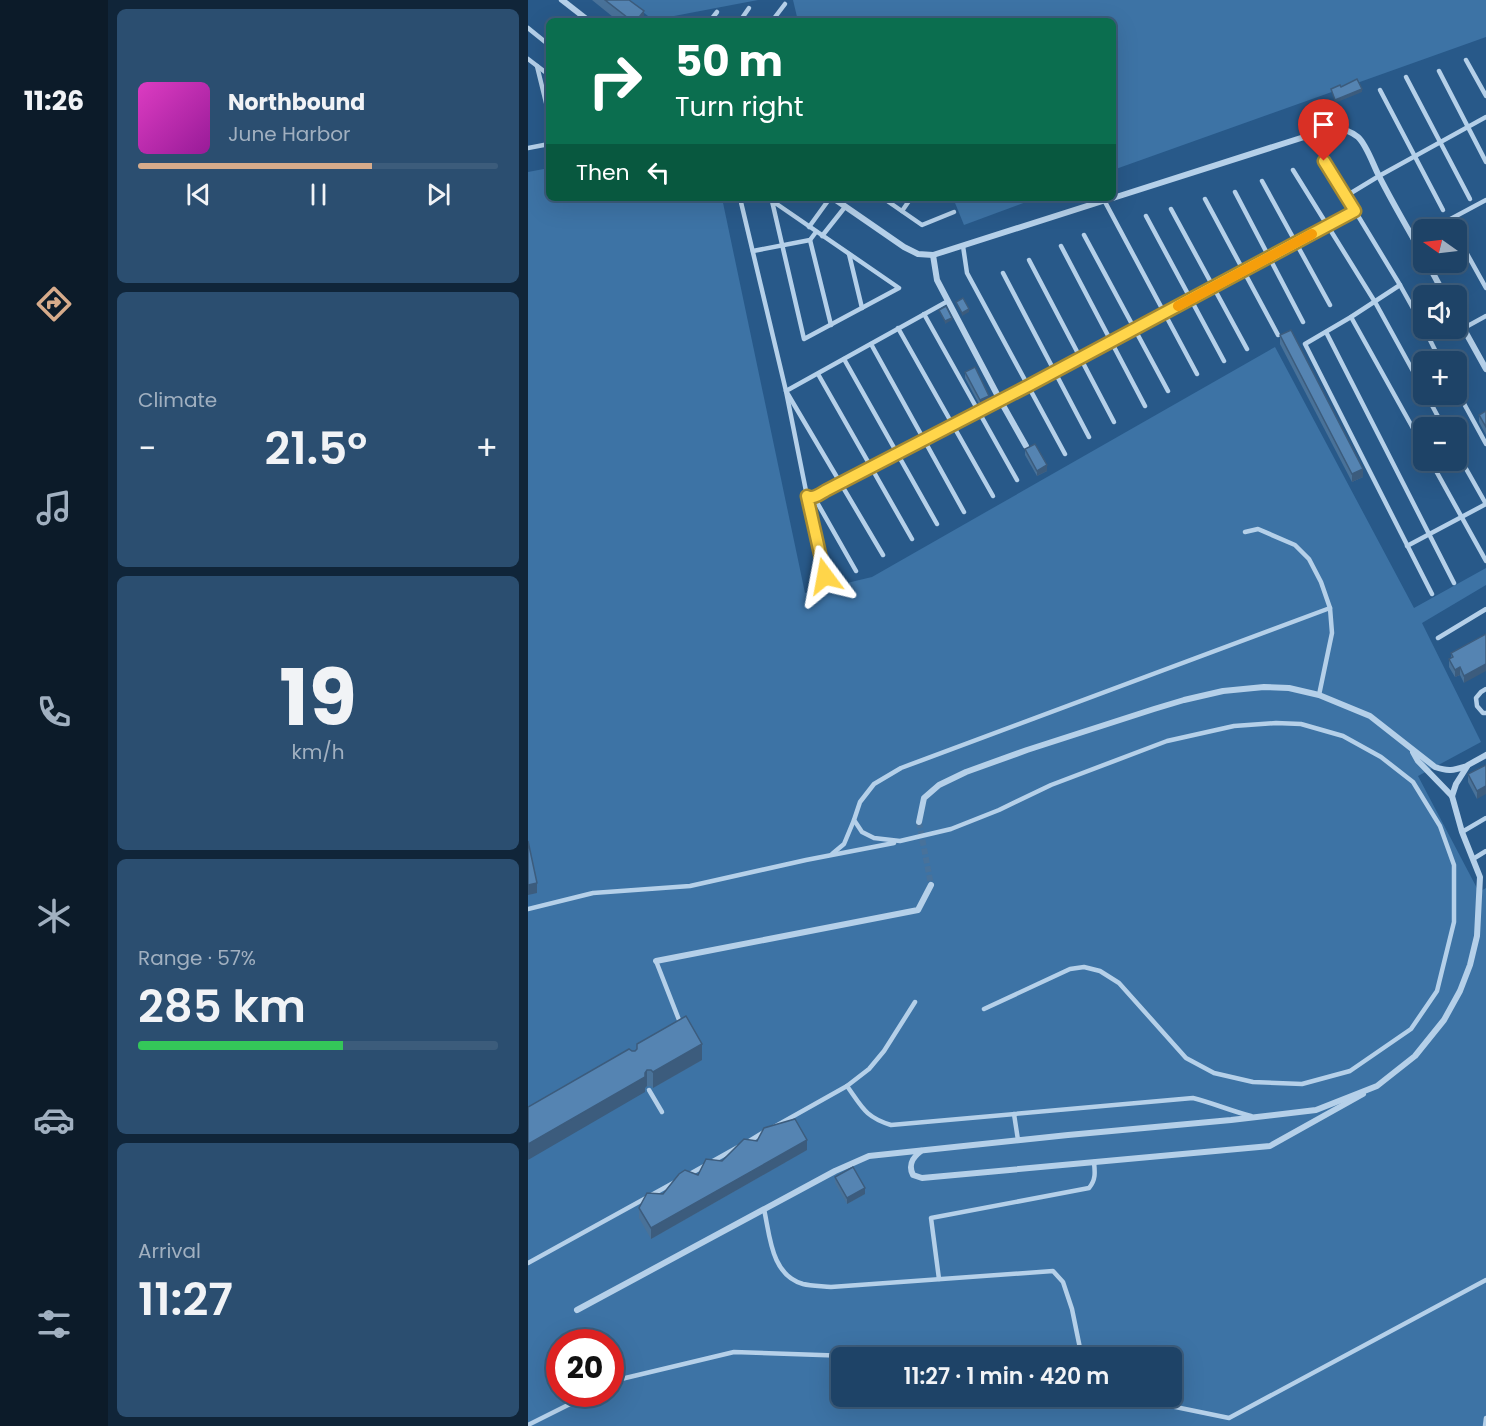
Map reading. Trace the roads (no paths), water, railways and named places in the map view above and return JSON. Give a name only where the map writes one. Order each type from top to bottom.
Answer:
[{"type":"street","points":[[562,0],[585,18]]},
{"type":"street","points":[[1116,197],[1333,128],[1342,129],[1360,139],[1413,238]]},
{"type":"street","points":[[838,201],[904,248],[918,254],[933,255],[1104,201]]},
{"type":"street","points":[[933,255],[938,280],[948,301],[1026,446]]},
{"type":"street","points":[[1467,334],[1486,369]]},
{"type":"street","points":[[919,822],[924,798],[939,785],[966,772],[1154,708],[1223,691],[1264,687],[1289,688],[1318,695],[1370,716],[1435,767],[1444,771],[1453,771],[1486,755]]},
{"type":"street","points":[[922,1150],[912,1161],[910,1169],[913,1175],[922,1178],[1270,1146],[1377,1086],[1415,1056],[1444,1020],[1460,991],[1470,965],[1477,936],[1483,875],[1473,859],[1462,832],[1452,796],[1418,761],[1411,749]]},
{"type":"street","points":[[1452,796],[1456,784],[1468,765]]},
{"type":"street","points":[[656,961],[918,910],[931,885]]},
{"type":"street","points":[[577,1310],[835,1171],[869,1156],[1316,1110],[1377,1086]]},
{"type":"lane","points":[[774,18],[785,4]]},
{"type":"lane","points":[[742,18],[749,8]]},
{"type":"lane","points":[[712,18],[717,12]]},
{"type":"lane","points":[[528,28],[546,43]]},
{"type":"lane","points":[[528,59],[546,73]]},
{"type":"lane","points":[[1466,60],[1486,96]]},
{"type":"lane","points":[[537,66],[546,103]]},
{"type":"lane","points":[[1439,71],[1486,162]]},
{"type":"lane","points":[[1406,76],[1470,199]]},
{"type":"lane","points":[[1380,90],[1443,210]]},
{"type":"lane","points":[[1346,196],[1486,117]]},
{"type":"lane","points":[[528,148],[546,145]]},
{"type":"lane","points":[[1324,161],[1413,308]]},
{"type":"lane","points":[[1293,170],[1375,302],[1413,371]]},
{"type":"lane","points":[[1262,181],[1330,305]]},
{"type":"lane","points":[[1235,192],[1303,322]]},
{"type":"lane","points":[[1205,199],[1278,335]]},
{"type":"lane","points":[[1451,219],[1486,200]]},
{"type":"lane","points":[[741,201],[786,391],[825,576]]},
{"type":"lane","points":[[771,201],[804,339],[899,288],[773,201]]},
{"type":"lane","points":[[809,227],[833,201]]},
{"type":"lane","points":[[887,201],[922,225],[954,212]]},
{"type":"lane","points":[[902,212],[909,201]]},
{"type":"lane","points":[[1104,201],[1197,374]]},
{"type":"lane","points":[[822,236],[845,207]]},
{"type":"lane","points":[[1171,209],[1247,349]]},
{"type":"lane","points":[[807,496],[814,497],[1028,386],[1355,211]]},
{"type":"lane","points":[[1146,216],[1224,361]]},
{"type":"lane","points":[[753,251],[810,240],[816,232]]},
{"type":"lane","points":[[1084,235],[1168,391]]},
{"type":"lane","points":[[810,240],[831,325]]},
{"type":"lane","points":[[963,246],[967,273],[1065,454]]},
{"type":"lane","points":[[1061,246],[1145,406]]},
{"type":"lane","points":[[849,254],[862,308]]},
{"type":"lane","points":[[1467,254],[1486,288]]},
{"type":"lane","points":[[1029,260],[1114,422]]},
{"type":"lane","points":[[1004,273],[1089,437]]},
{"type":"lane","points":[[1400,285],[1305,344],[1432,594]]},
{"type":"lane","points":[[786,391],[948,301]]},
{"type":"lane","points":[[924,314],[1017,480]]},
{"type":"lane","points":[[1467,326],[1486,316]]},
{"type":"lane","points":[[1351,317],[1413,428]]},
{"type":"lane","points":[[898,328],[993,496]]},
{"type":"lane","points":[[1326,332],[1454,583]]},
{"type":"lane","points":[[871,344],[964,512]]},
{"type":"lane","points":[[844,359],[937,524]]},
{"type":"lane","points":[[818,374],[912,539]]},
{"type":"lane","points":[[786,391],[883,555]]},
{"type":"lane","points":[[1464,405],[1486,444]]},
{"type":"lane","points":[[1407,546],[1486,504],[1467,470]]},
{"type":"lane","points":[[1436,471],[1486,561]]},
{"type":"lane","points":[[814,497],[856,571]]},
{"type":"lane","points":[[1245,532],[1258,530],[1295,545],[1309,559],[1321,582],[1330,608],[1332,633],[1318,695]]},
{"type":"lane","points":[[830,856],[844,844],[860,802],[874,784],[901,768],[1330,608]]},
{"type":"lane","points":[[1438,638],[1486,609]]},
{"type":"lane","points":[[1486,689],[1476,698],[1477,706],[1486,714]]},
{"type":"lane","points":[[528,909],[593,894],[690,886],[951,829],[999,810],[1051,784],[1167,741],[1234,726],[1276,723],[1301,724],[1344,736],[1381,757],[1413,782],[1440,826],[1454,865],[1454,922],[1437,991],[1411,1029],[1350,1071],[1302,1084],[1253,1082],[1214,1073],[1186,1058],[1119,983],[1100,971],[1084,967],[1070,969],[984,1009]]},
{"type":"lane","points":[[1462,832],[1486,818]]},
{"type":"lane","points":[[854,820],[862,832],[874,838],[900,841]]},
{"type":"lane","points":[[1473,859],[1486,851]]},
{"type":"lane","points":[[656,961],[682,1027],[673,1032]]},
{"type":"lane","points":[[528,1263],[847,1086],[868,1069],[884,1051],[915,1002]]},
{"type":"lane","points":[[847,1086],[866,1113],[891,1125],[1193,1098],[1257,1117]]},
{"type":"lane","points":[[649,1090],[662,1112]]},
{"type":"lane","points":[[1014,1114],[1018,1140]]},
{"type":"lane","points":[[939,1279],[931,1218],[1089,1188],[1095,1176],[1094,1162]]},
{"type":"lane","points":[[764,1209],[773,1255],[786,1275],[803,1284],[831,1287],[1053,1270],[1063,1282],[1072,1309],[1080,1347]]},
{"type":"lane","points":[[1175,1407],[1228,1418],[1486,1280]]},
{"type":"lane","points":[[624,1378],[734,1352],[831,1355]]},
{"type":"lane","points":[[528,1425],[564,1407]]},
{"type":"lane","points":[[1485,1426],[1486,1418]]},
{"type":"tunnel","points":[[919,822],[931,885]]}]
